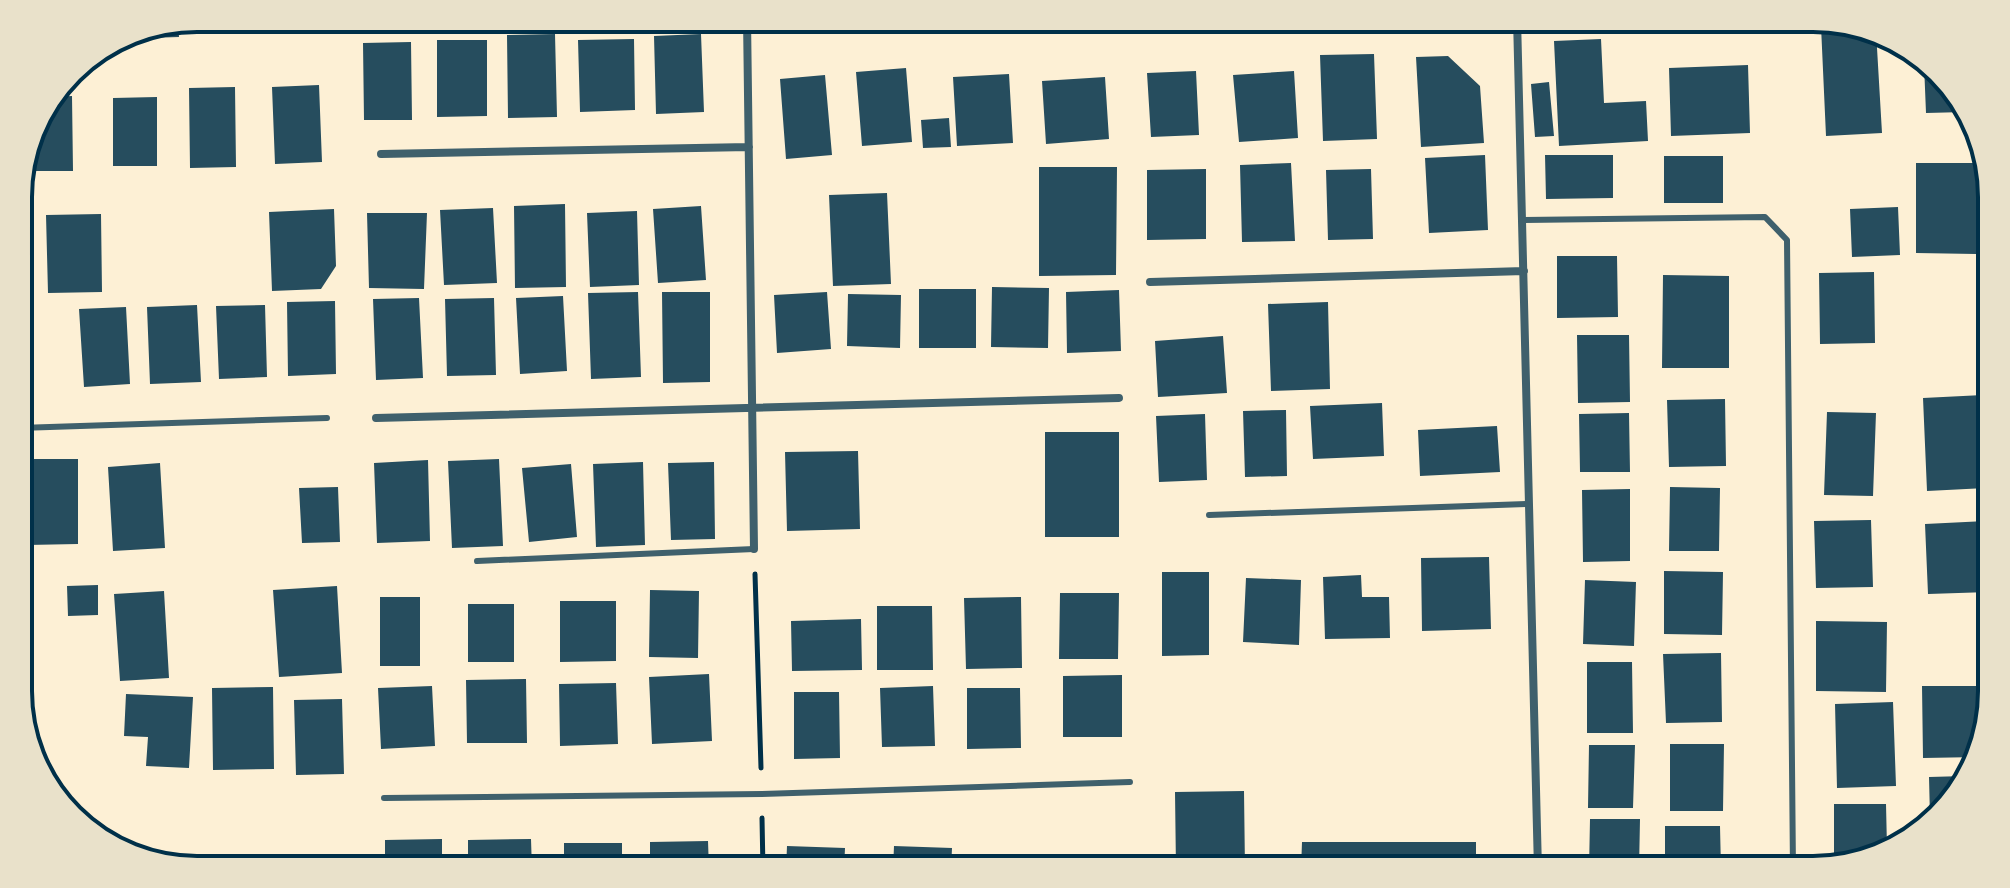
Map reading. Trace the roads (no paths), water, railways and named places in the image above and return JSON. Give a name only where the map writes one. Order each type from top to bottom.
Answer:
[{"type":"street","points":[[747,32],[754,549]]},
{"type":"street","points":[[1517,32],[1538,856]]},
{"type":"street","points":[[381,154],[749,147]]},
{"type":"street","points":[[1150,282],[1524,271]]},
{"type":"street","points":[[376,418],[1119,398]]},
{"type":"lane","points":[[1523,220],[1765,217],[1787,240],[1793,856]]},
{"type":"lane","points":[[32,428],[327,418]]},
{"type":"lane","points":[[1209,515],[1529,504]]},
{"type":"lane","points":[[477,561],[754,549]]},
{"type":"lane","points":[[384,798],[762,794],[1130,782]]}]
